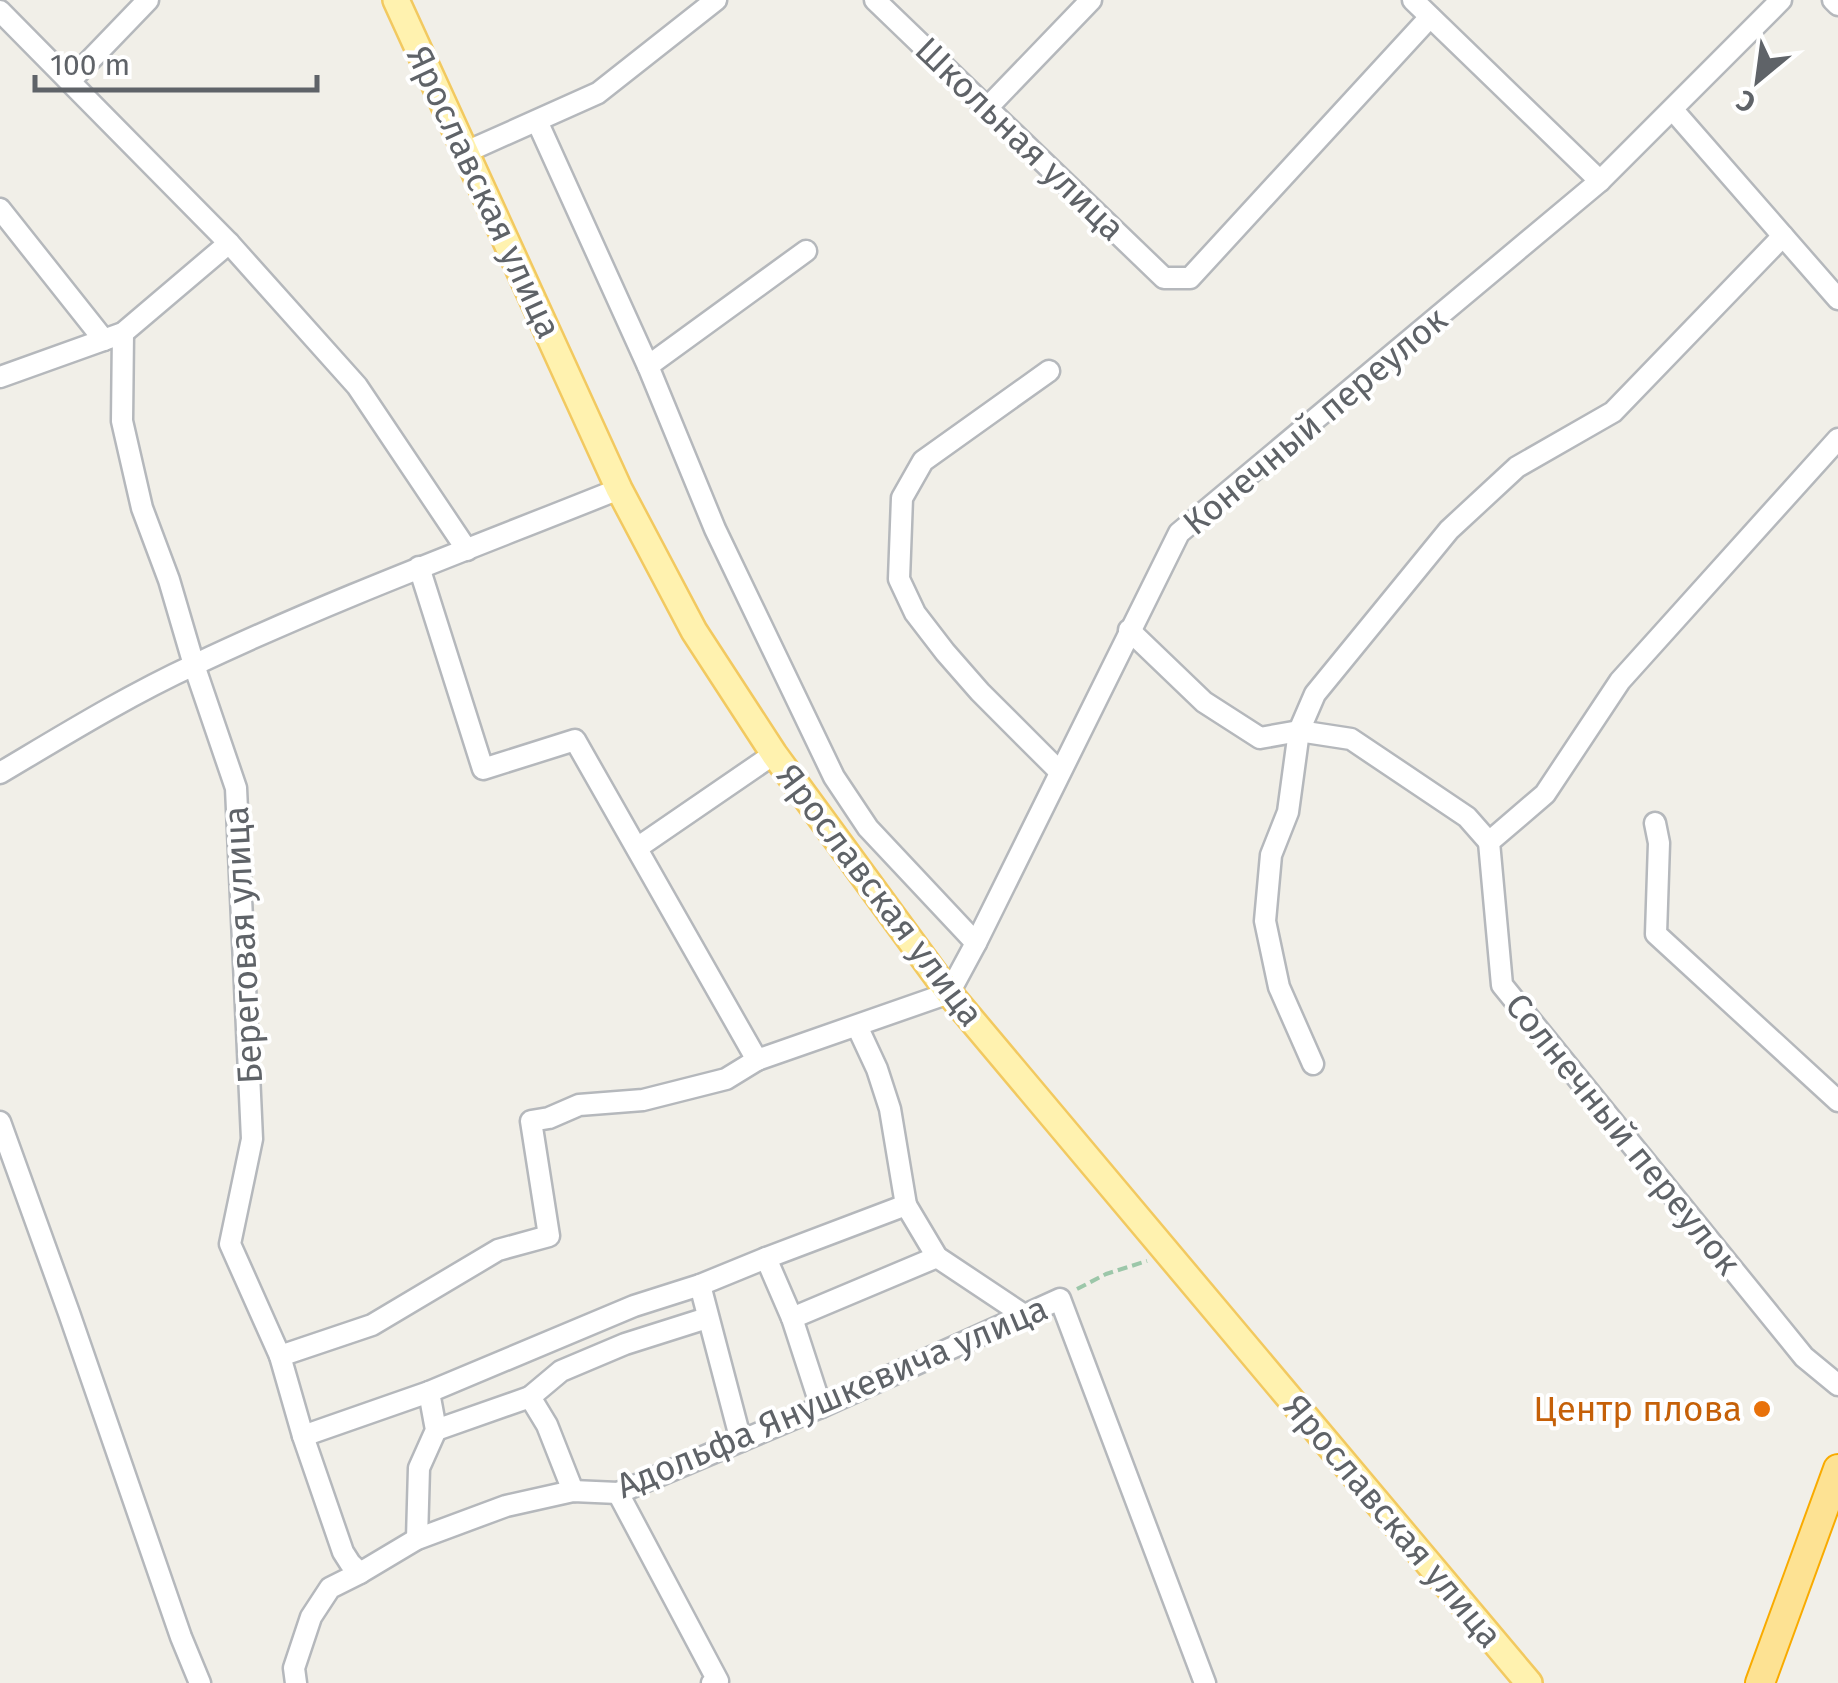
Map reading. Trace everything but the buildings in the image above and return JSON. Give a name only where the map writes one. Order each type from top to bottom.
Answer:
[{"type":"highway","points":[[1760,1683],[1838,1468]]},
{"type":"main road","name":"Ярославская улица","points":[[396,0],[619,489],[694,632],[774,754],[949,993],[1529,1683]]},
{"type":"street","points":[[71,80],[148,0]]},
{"type":"street","points":[[466,152],[598,93],[716,0]]},
{"type":"street","name":"Школьная улица","points":[[876,0],[1164,278],[1190,278],[1430,17]]},
{"type":"street","points":[[988,107],[1091,0]]},
{"type":"street","points":[[1413,0],[1600,181]]},
{"type":"street","name":"Конечный переулок","points":[[949,993],[1179,533],[1600,181],[1781,0]]},
{"type":"street","points":[[0,11],[229,243],[357,386],[466,550]]},
{"type":"street","points":[[1673,110],[1784,236],[1834,285]]},
{"type":"street","points":[[537,121],[648,366],[715,530],[834,777],[868,828],[976,943]]},
{"type":"street","points":[[0,209],[114,336]]},
{"type":"street","points":[[1313,1064],[1279,987],[1265,921],[1271,855],[1288,812],[1299,731],[1316,694],[1449,530],[1517,467],[1613,412],[1784,236]]},
{"type":"street","points":[[0,377],[114,336],[229,243]]},
{"type":"street","points":[[648,366],[806,251]]},
{"type":"street","name":"Береговая улица","points":[[114,336],[122,420],[142,508],[170,580],[236,788],[252,1139],[230,1244],[280,1356],[343,1552],[360,1572]]},
{"type":"street","points":[[1049,371],[922,461],[902,498],[900,579],[915,613],[945,652],[1060,772]]},
{"type":"street","points":[[1130,630],[1204,702],[1260,738],[1299,731],[1351,739],[1467,817],[1489,842],[1546,794],[1620,681],[1838,440]]},
{"type":"street","points":[[0,773],[102,712],[194,665],[419,568],[619,489]]},
{"type":"street","points":[[419,568],[484,769],[575,740],[757,1060]]},
{"type":"street","points":[[638,848],[774,754]]},
{"type":"street","points":[[1655,822],[1659,843],[1656,934],[1838,1101]]},
{"type":"street","name":"Солнечный переулок","points":[[1489,842],[1502,985],[1804,1357],[1838,1385]]},
{"type":"street","points":[[280,1356],[372,1324],[498,1250],[549,1236],[531,1121],[579,1105],[643,1100],[726,1078],[757,1060],[949,993]]},
{"type":"street","points":[[857,1026],[890,1109],[906,1205],[937,1256],[1024,1315]]},
{"type":"street","points":[[0,1122],[180,1637],[200,1683]]},
{"type":"street","points":[[303,1436],[429,1392],[634,1306],[700,1285],[906,1205]]},
{"type":"street","points":[[792,1318],[937,1256]]},
{"type":"street","points":[[766,1258],[792,1318],[820,1408]]},
{"type":"street","points":[[700,1285],[741,1441]]},
{"type":"street","name":"Адольфа Янушкевича улица","points":[[360,1572],[417,1539],[506,1506],[573,1491],[618,1493],[820,1408],[1060,1299],[1205,1683]]},
{"type":"street","points":[[436,1430],[530,1397],[561,1372],[624,1344],[707,1318]]},
{"type":"street","points":[[417,1539],[419,1468],[436,1430],[429,1392]]},
{"type":"street","points":[[530,1397],[547,1425],[573,1491]]},
{"type":"street","points":[[618,1493],[717,1682]]},
{"type":"street","points":[[296,1683],[294,1668],[311,1617],[330,1588],[360,1572]]},
{"type":"path","points":[[1060,1299],[1106,1274],[1170,1253]]},
{"type":"place","name":"Центр плова","points":[[1762,1409]]}]
